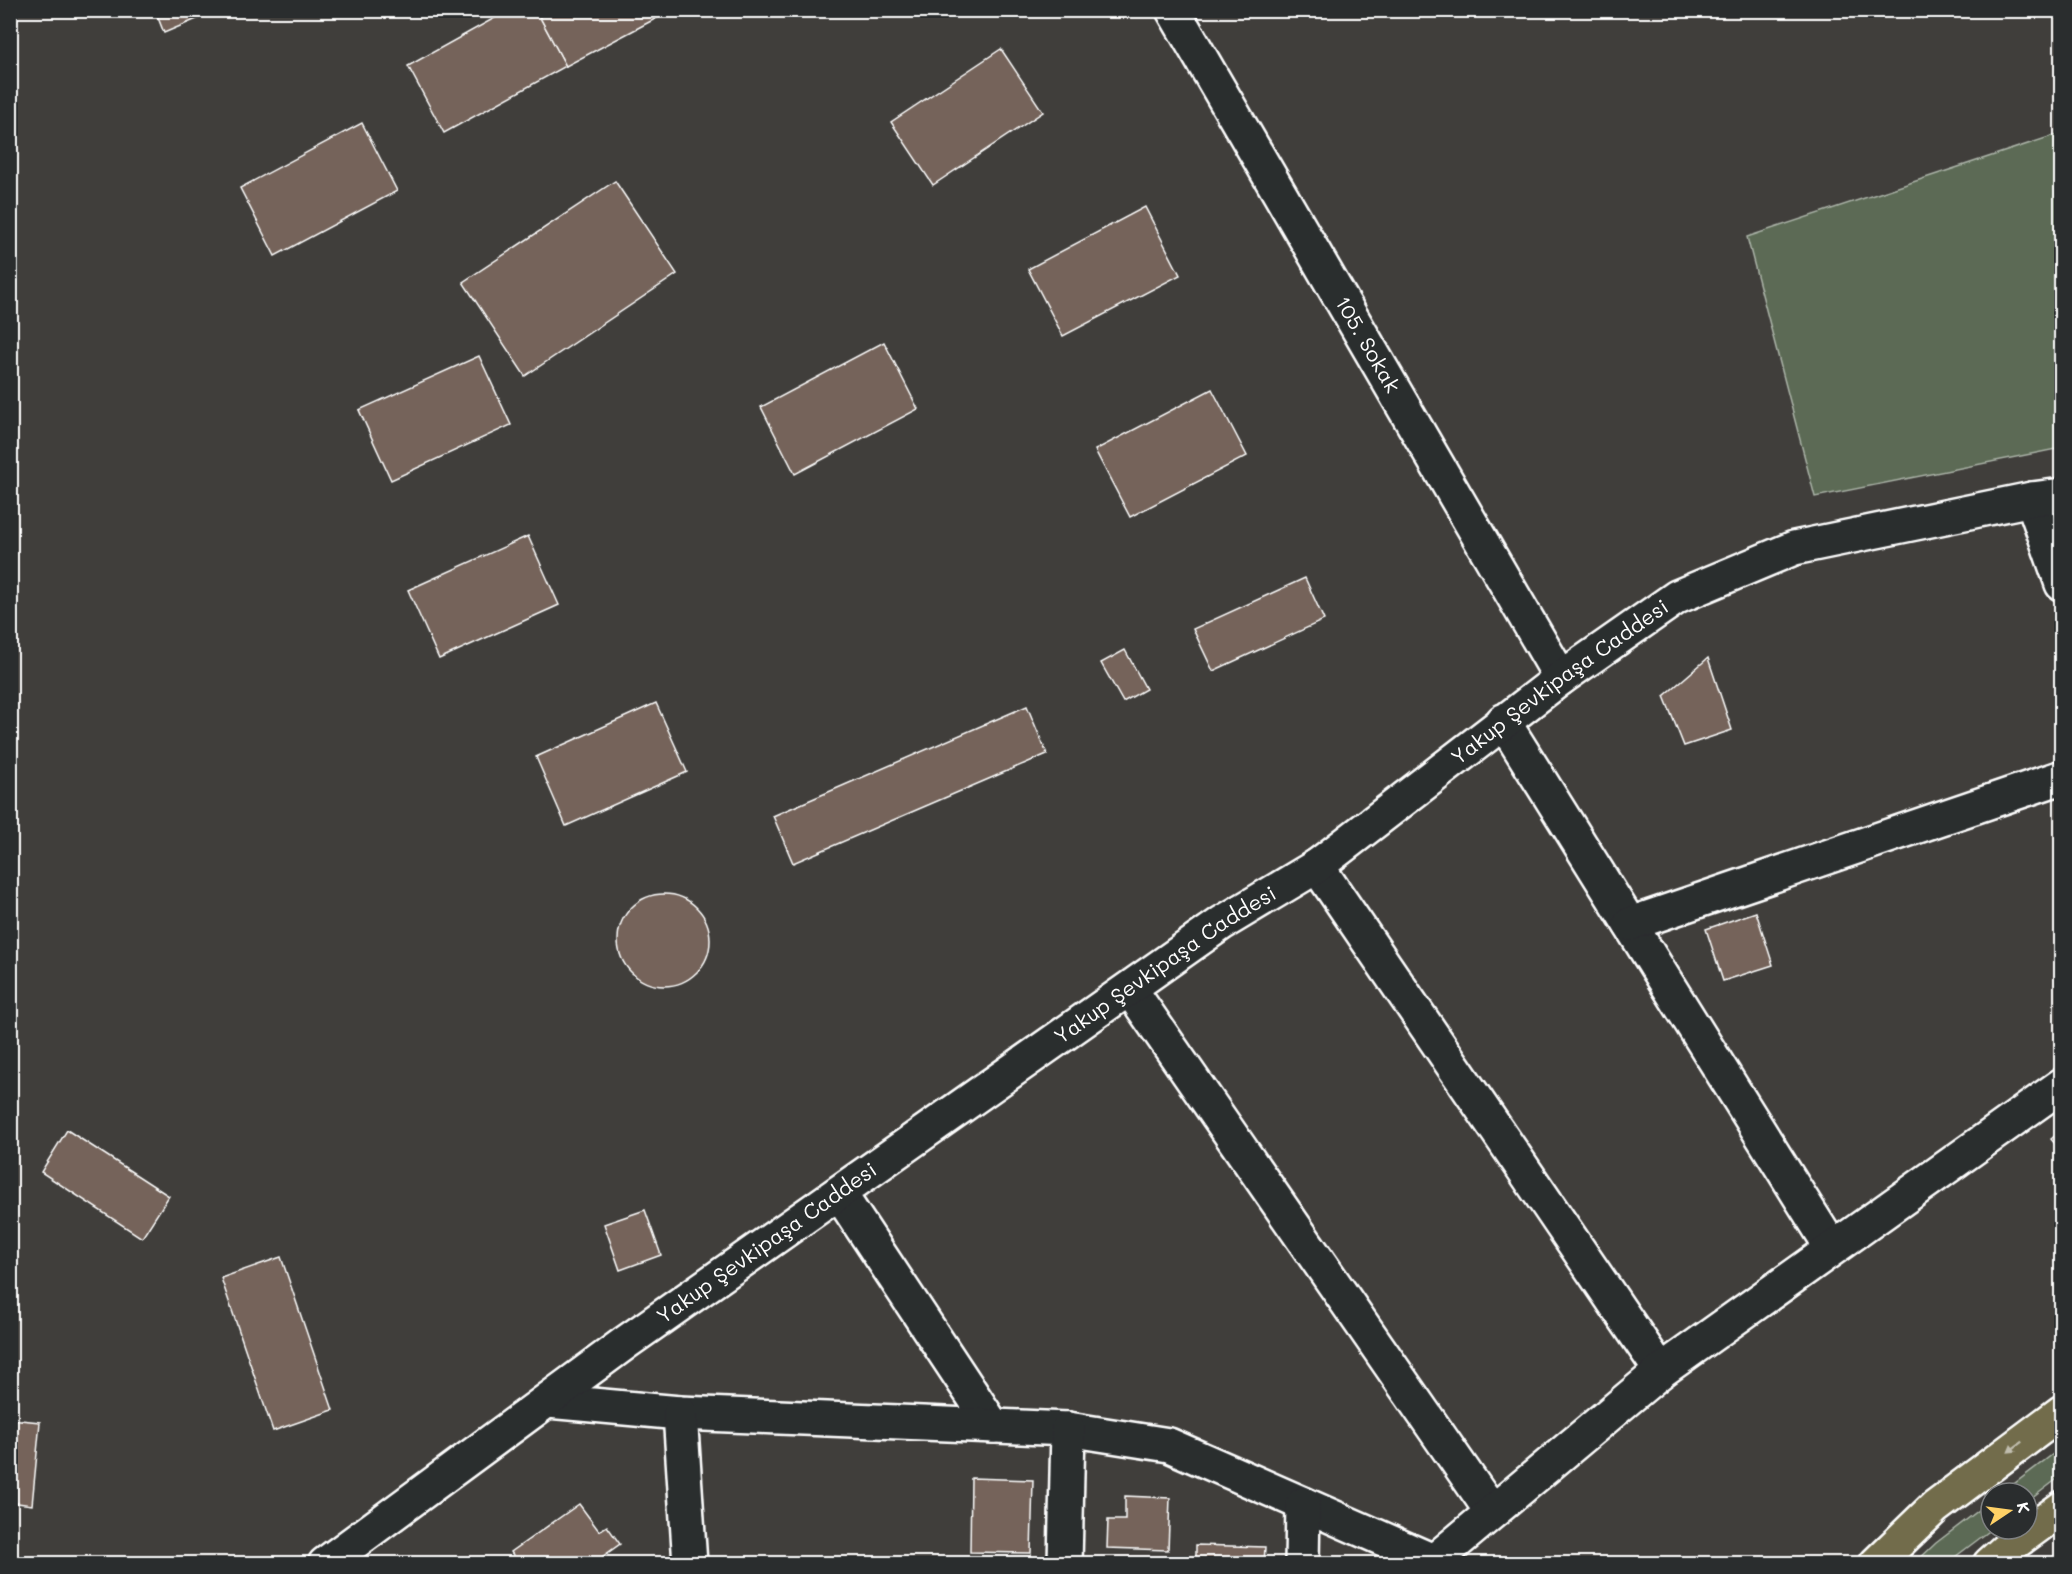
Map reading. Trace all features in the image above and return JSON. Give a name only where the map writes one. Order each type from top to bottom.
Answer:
[{"type":"highway","points":[[1876,1563],[1935,1507],[2061,1412]]},
{"type":"highway","points":[[1990,1563],[2061,1508]]},
{"type":"street","name":"105. Sokak","points":[[1173,10],[1561,678]]},
{"type":"street","name":"Yakup Şevkipaşa Caddesi","points":[[325,1563],[626,1343],[1222,923],[1317,866],[1503,721],[1677,597],[1794,548],[2047,497]]},
{"type":"street","points":[[2047,497],[2061,584]]},
{"type":"street","points":[[1503,721],[1832,1248]]},
{"type":"street","points":[[1630,924],[2061,777]]},
{"type":"street","points":[[1317,866],[1661,1371]]},
{"type":"street","points":[[1130,989],[1492,1512]]},
{"type":"street","points":[[548,1401],[680,1413],[1068,1429],[1169,1445],[1437,1562],[1492,1512],[1661,1371],[2061,1085]]},
{"type":"street","points":[[839,1193],[993,1426]]},
{"type":"street","points":[[680,1413],[690,1563]]},
{"type":"street","points":[[1065,1563],[1068,1429]]},
{"type":"street","points":[[1302,1563],[1303,1504]]},
{"type":"green space","points":[[2061,133],[2061,448],[1815,497],[1747,237]]},
{"type":"green space","points":[[2061,1448],[2061,1476],[2039,1493],[2039,1481],[2018,1481]]},
{"type":"green space","points":[[1979,1510],[1979,1539],[1947,1563],[1915,1563],[1936,1543]]},
{"type":"building","points":[[155,10],[218,10],[164,33]]},
{"type":"building","points":[[509,10],[536,10],[566,66],[444,133],[408,66]]},
{"type":"building","points":[[536,10],[672,10],[566,66]]},
{"type":"building","points":[[1001,49],[1043,112],[933,185],[891,122]]},
{"type":"building","points":[[362,123],[397,191],[275,256],[240,188]]},
{"type":"building","points":[[615,181],[677,274],[525,376],[463,282]]},
{"type":"building","points":[[1145,207],[1180,275],[1063,336],[1028,269]]},
{"type":"building","points":[[884,342],[918,409],[795,474],[761,407]]},
{"type":"building","points":[[479,356],[511,425],[391,480],[359,410]]},
{"type":"building","points":[[1212,389],[1247,456],[1130,517],[1095,450]]},
{"type":"building","points":[[528,536],[559,605],[439,659],[408,590]]},
{"type":"building","points":[[1305,578],[1324,620],[1213,671],[1193,629]]},
{"type":"building","points":[[1125,650],[1146,689],[1123,702],[1101,663]]},
{"type":"building","points":[[1708,658],[1732,730],[1684,746],[1664,696]]},
{"type":"building","points":[[656,703],[687,772],[566,826],[536,757]]},
{"type":"building","points":[[1027,706],[1047,754],[793,863],[773,816]]},
{"type":"building","points":[[664,894],[681,898],[696,908],[706,923],[710,940],[706,957],[696,972],[681,982],[664,986],[647,982],[632,972],[622,957],[618,940],[622,923],[632,908],[647,898]]},
{"type":"building","points":[[1756,912],[1773,965],[1723,981],[1706,929]]},
{"type":"building","points":[[67,1130],[169,1196],[142,1238],[41,1172]]},
{"type":"building","points":[[2062,1130],[2062,1152],[2051,1139]]},
{"type":"building","points":[[645,1210],[661,1255],[620,1270],[604,1224]]},
{"type":"building","points":[[281,1257],[333,1410],[273,1431],[221,1278]]},
{"type":"building","points":[[10,1419],[40,1422],[32,1505],[10,1502]]},
{"type":"building","points":[[971,1478],[1033,1480],[1031,1553],[970,1552]]},
{"type":"building","points":[[1125,1496],[1170,1498],[1168,1550],[1107,1548],[1108,1520],[1125,1520]]},
{"type":"building","points":[[579,1504],[599,1531],[607,1526],[620,1544],[592,1564],[519,1564],[511,1552]]},
{"type":"building","points":[[1196,1545],[1265,1547],[1264,1564],[1196,1564]]}]
